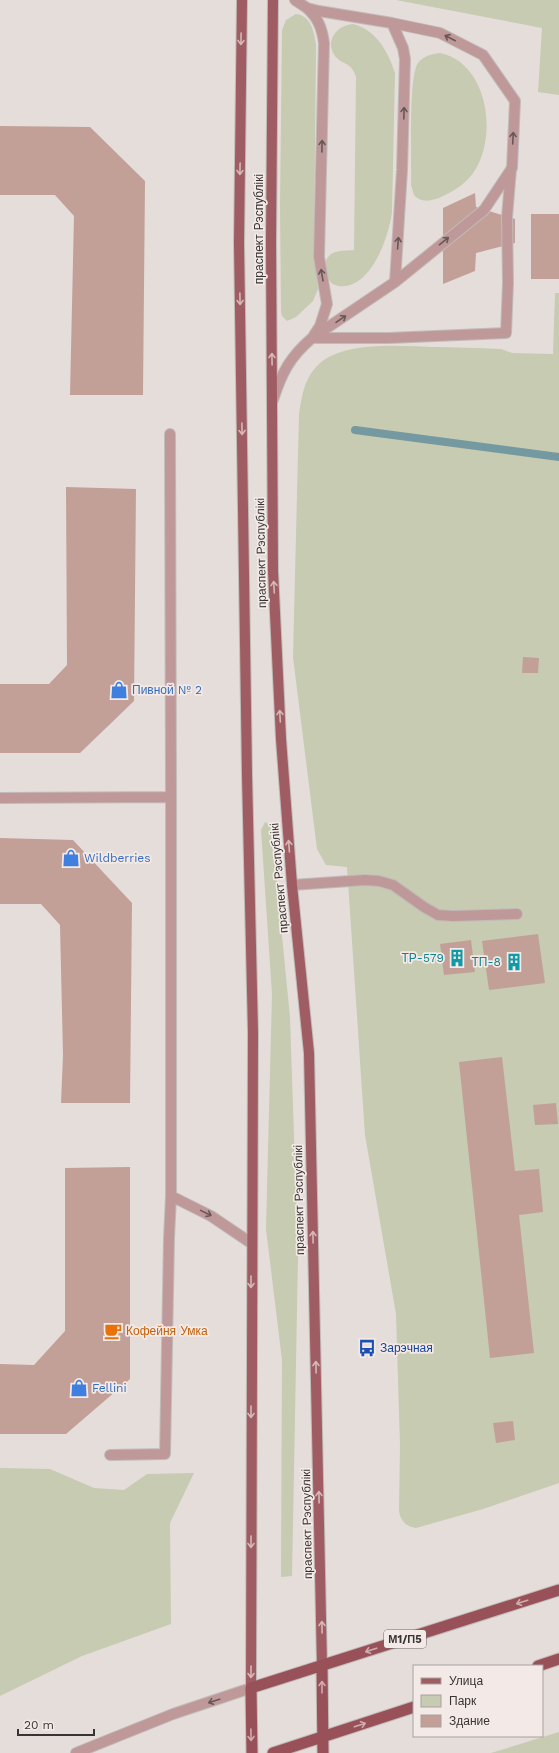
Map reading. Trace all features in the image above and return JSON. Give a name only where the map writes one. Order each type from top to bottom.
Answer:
[{"type":"highway","name":"М1/П5","points":[[251,1688],[559,1590]]},
{"type":"highway","points":[[541,1665],[559,1659]]},
{"type":"highway","name":"праспект Рэспублікі","points":[[322,1666],[323,1753]]},
{"type":"highway","name":"праспект Рэспублікі","points":[[251,1688],[252,1753]]},
{"type":"highway","points":[[273,1753],[413,1707]]},
{"type":"main road","name":"праспект Рэспублікі","points":[[242,0],[239,243],[247,767],[254,1033],[251,1243],[251,1688]]},
{"type":"main road","name":"праспект Рэспублікі","points":[[273,0],[271,242],[273,571],[281,739],[292,885],[309,1053],[322,1666]]},
{"type":"street","points":[[295,0],[314,15],[323,32],[324,43],[319,257],[327,304],[320,326],[312,338]]},
{"type":"street","points":[[307,8],[440,33],[483,55],[515,101],[512,168],[507,217],[508,283],[506,333],[389,338],[312,338]]},
{"type":"street","points":[[392,23],[405,59],[402,177],[395,282]]},
{"type":"street","points":[[273,400],[281,375],[299,349],[312,338],[395,282],[484,210],[512,168]]},
{"type":"street","points":[[110,1455],[165,1454],[168,1238],[171,1196],[170,434]]},
{"type":"street","points":[[0,798],[171,797]]},
{"type":"street","points":[[292,885],[365,880],[379,881],[393,886],[438,915],[517,914]]},
{"type":"street","points":[[171,1196],[211,1216],[251,1243]]},
{"type":"street","points":[[76,1753],[173,1714],[251,1688]]},
{"type":"green space","points":[[396,0],[559,0],[559,95],[538,92],[542,28]]},
{"type":"green space","points":[[296,14],[301,15],[311,25],[316,45],[314,253],[318,289],[313,301],[296,317],[287,321],[282,316],[281,312],[280,204],[282,30],[286,20]]},
{"type":"green space","points":[[353,24],[375,36],[385,49],[395,73],[392,212],[387,234],[382,247],[369,271],[360,280],[350,285],[339,286],[330,281],[327,277],[325,266],[329,256],[333,253],[354,250],[356,77],[351,67],[336,57],[332,50],[331,43],[333,36],[338,30]]},
{"type":"green space","points":[[440,53],[457,60],[470,72],[479,88],[485,106],[487,126],[485,146],[479,163],[469,178],[459,187],[447,194],[436,199],[426,201],[417,198],[414,195],[411,185],[411,121],[413,85],[418,63],[428,56]]},
{"type":"green space","points":[[555,293],[559,293],[559,1483],[483,1509],[416,1528],[409,1526],[404,1522],[399,1511],[400,1445],[396,1314],[365,1135],[347,867],[326,865],[317,849],[293,657],[299,414],[304,388],[314,369],[330,357],[357,348],[372,346],[403,346],[501,349],[512,353],[553,354]]},
{"type":"green space","points":[[265,822],[271,825],[290,1017],[298,1257],[292,1576],[281,1577],[282,1360],[266,1229],[272,994],[261,830]]},
{"type":"green space","points":[[0,1468],[50,1469],[94,1488],[124,1490],[147,1474],[194,1473],[170,1523],[171,1624],[82,1656],[0,1696]]},
{"type":"green space","points":[[559,1732],[559,1753],[491,1753],[543,1737]]},
{"type":"building","points":[[0,126],[90,127],[145,181],[143,395],[70,395],[74,216],[55,195],[0,195]]},
{"type":"building","points":[[475,193],[476,207],[515,219],[515,243],[476,253],[475,271],[443,284],[443,208]]},
{"type":"building","points":[[531,214],[559,214],[559,279],[531,279]]},
{"type":"building","points":[[66,487],[136,489],[134,701],[80,753],[0,753],[0,684],[49,684],[67,665]]},
{"type":"building","points":[[523,657],[539,658],[538,673],[522,673]]},
{"type":"building","points":[[0,838],[73,840],[132,903],[130,1103],[61,1103],[63,1055],[60,925],[41,904],[0,904]]},
{"type":"building","name":"ТП-8","points":[[538,934],[545,983],[489,990],[482,941]]},
{"type":"building","name":"ТР-579","points":[[471,940],[475,972],[444,975],[440,944]]},
{"type":"building","points":[[502,1057],[515,1171],[539,1169],[543,1212],[519,1215],[534,1353],[490,1358],[459,1062]]},
{"type":"building","points":[[556,1103],[558,1124],[535,1125],[533,1105]]},
{"type":"building","points":[[130,1167],[130,1379],[66,1434],[0,1434],[0,1364],[34,1365],[65,1331],[65,1168]]},
{"type":"building","points":[[513,1421],[515,1440],[496,1443],[493,1423]]},
{"type":"waterway","points":[[355,430],[559,457]]},
{"type":"place","name":"Пивной № 2","points":[[119,690]]},
{"type":"place","name":"Wildberries","points":[[71,858]]},
{"type":"place","name":"ТР-579","points":[[457,958]]},
{"type":"place","name":"ТП-8","points":[[514,962]]},
{"type":"place","name":"Кофейня Умка","points":[[113,1331]]},
{"type":"place","name":"Зарэчная","points":[[367,1348]]},
{"type":"place","name":"Fellini","points":[[79,1388]]}]
